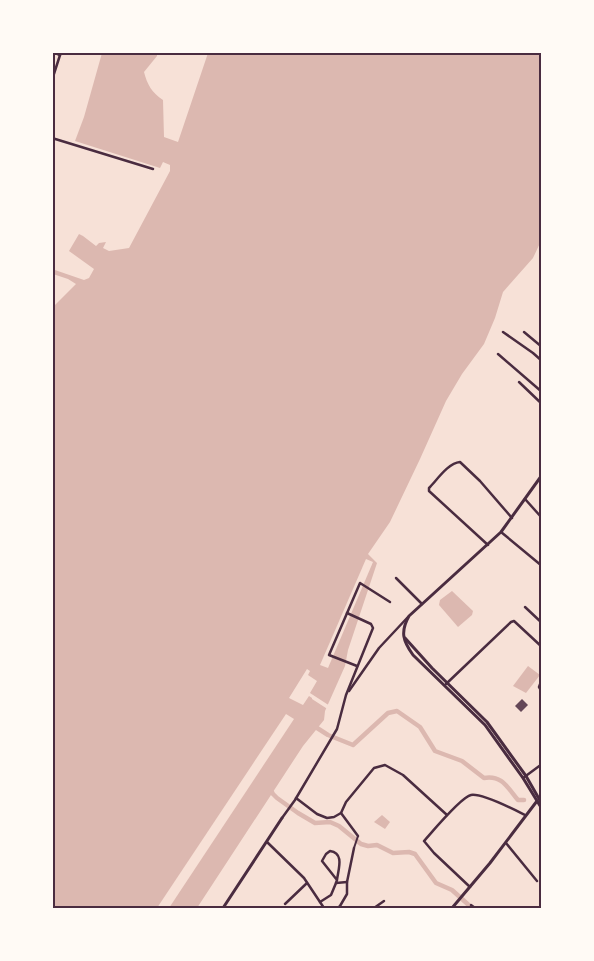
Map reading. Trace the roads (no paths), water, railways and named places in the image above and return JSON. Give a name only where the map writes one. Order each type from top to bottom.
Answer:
[{"type":"main road","points":[[542,476],[501,532],[409,616],[403,626],[407,648],[446,684],[485,725],[524,778],[542,809]]},
{"type":"main road","points":[[538,801],[542,804]]},
{"type":"main road","points":[[452,908],[538,801]]},
{"type":"main road","points":[[223,908],[282,818]]},
{"type":"street","points":[[52,80],[61,54],[53,52]]},
{"type":"street","points":[[52,138],[153,169]]},
{"type":"street","points":[[503,332],[542,361]]},
{"type":"street","points":[[524,332],[542,347]]},
{"type":"street","points":[[498,354],[542,392]]},
{"type":"street","points":[[519,382],[542,404]]},
{"type":"street","points":[[488,544],[431,494],[429,488],[454,463],[460,462],[480,481],[512,518]]},
{"type":"street","points":[[525,499],[542,518]]},
{"type":"street","points":[[501,532],[542,566]]},
{"type":"street","points":[[396,578],[422,604]]},
{"type":"street","points":[[357,666],[330,655],[360,583],[390,602]]},
{"type":"street","points":[[525,607],[541,621]]},
{"type":"street","points":[[282,818],[337,729],[346,695],[373,628],[371,624],[347,613]]},
{"type":"street","points":[[346,695],[379,648],[409,616]]},
{"type":"street","points":[[446,684],[511,622],[514,621],[541,644]]},
{"type":"street","points":[[542,679],[539,687],[542,692]]},
{"type":"street","points":[[295,799],[317,814],[327,818],[341,813],[346,802],[374,768],[385,764],[403,775],[447,815]]},
{"type":"street","points":[[524,778],[542,764]]},
{"type":"street","points":[[470,887],[424,840],[468,796],[474,795],[526,815]]},
{"type":"street","points":[[336,908],[340,906],[346,894],[358,836],[341,813]]},
{"type":"street","points":[[266,842],[308,882],[324,908]]},
{"type":"street","points":[[506,843],[537,881]]},
{"type":"street","points":[[320,902],[331,895],[336,882],[340,860],[337,854],[330,851],[322,861],[336,882]]},
{"type":"street","points":[[285,904],[308,882]]},
{"type":"street","points":[[336,882],[347,882]]},
{"type":"street","points":[[374,908],[384,902]]},
{"type":"street","points":[[471,905],[476,908]]},
{"type":"waterway","points":[[314,726],[328,735],[353,745],[388,713],[397,711],[420,727],[435,751],[462,761],[484,778],[500,780],[518,800],[524,800]]},
{"type":"waterway","points":[[270,789],[277,798],[298,813],[315,823],[330,822],[339,826],[361,844],[368,846],[377,845],[393,853],[409,852],[415,854],[436,883],[452,890],[472,908]]}]
